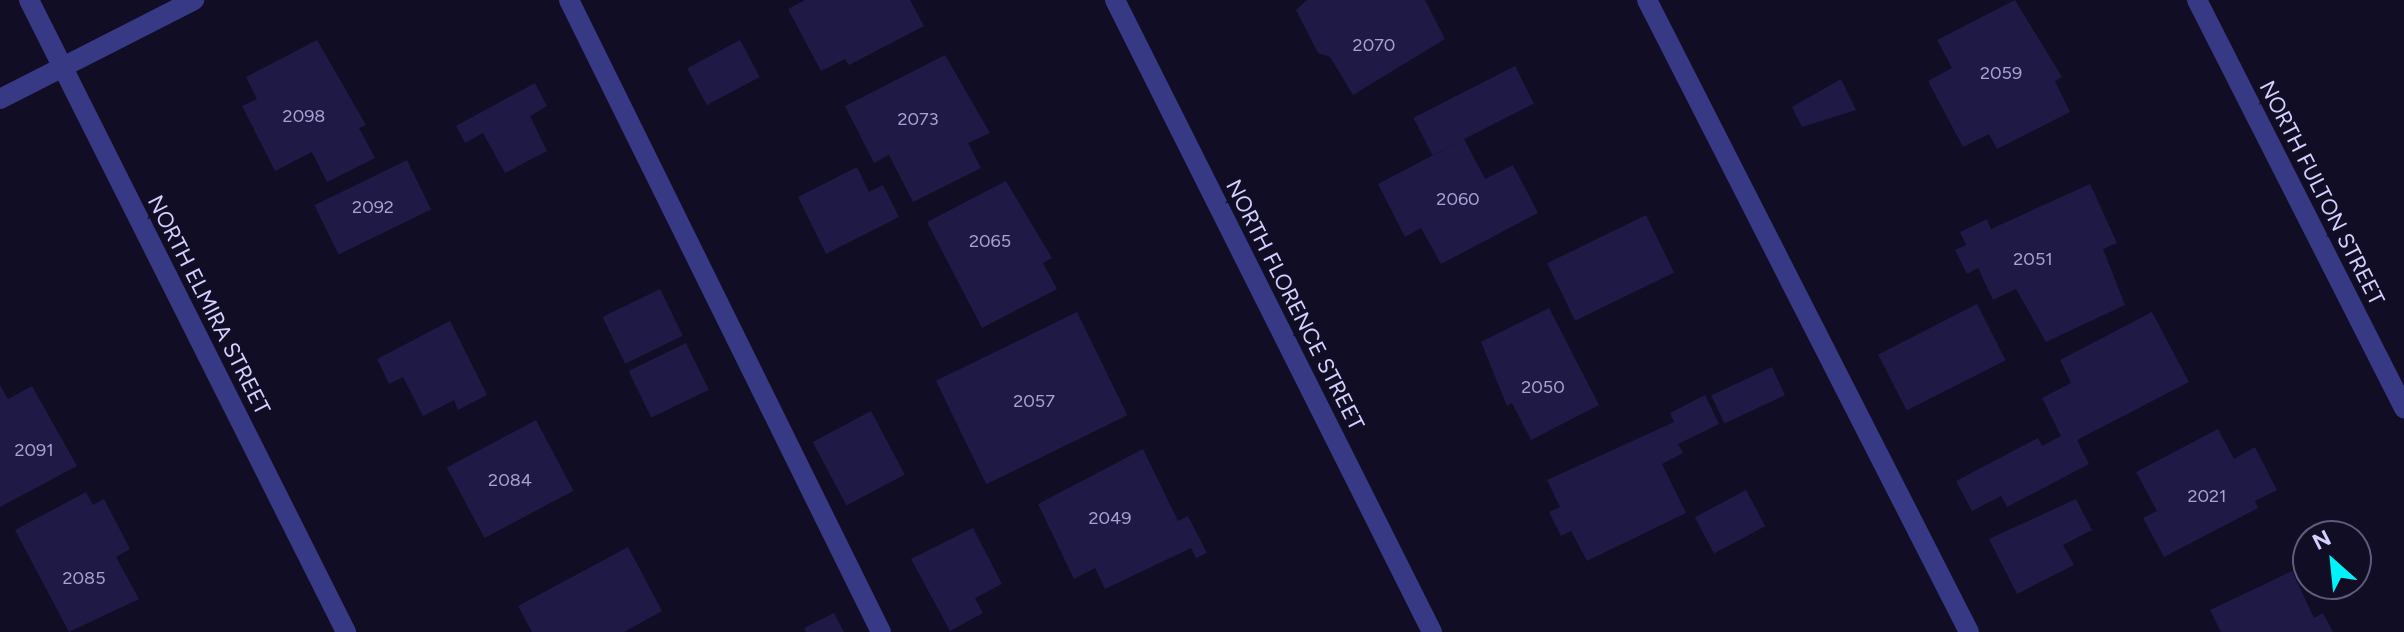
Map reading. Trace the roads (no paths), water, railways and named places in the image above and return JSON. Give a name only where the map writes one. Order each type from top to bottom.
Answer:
[{"type":"street","name":"NORTH ELMIRA STREET","points":[[29,0],[346,632]]},
{"type":"street","points":[[0,99],[194,0]]},
{"type":"street","points":[[569,0],[881,632]]},
{"type":"street","name":"NORTH FLORENCE STREET","points":[[1115,0],[1432,632]]},
{"type":"street","points":[[1647,0],[1969,632]]},
{"type":"street","name":"NORTH FULTON STREET","points":[[2197,0],[2404,408]]}]
